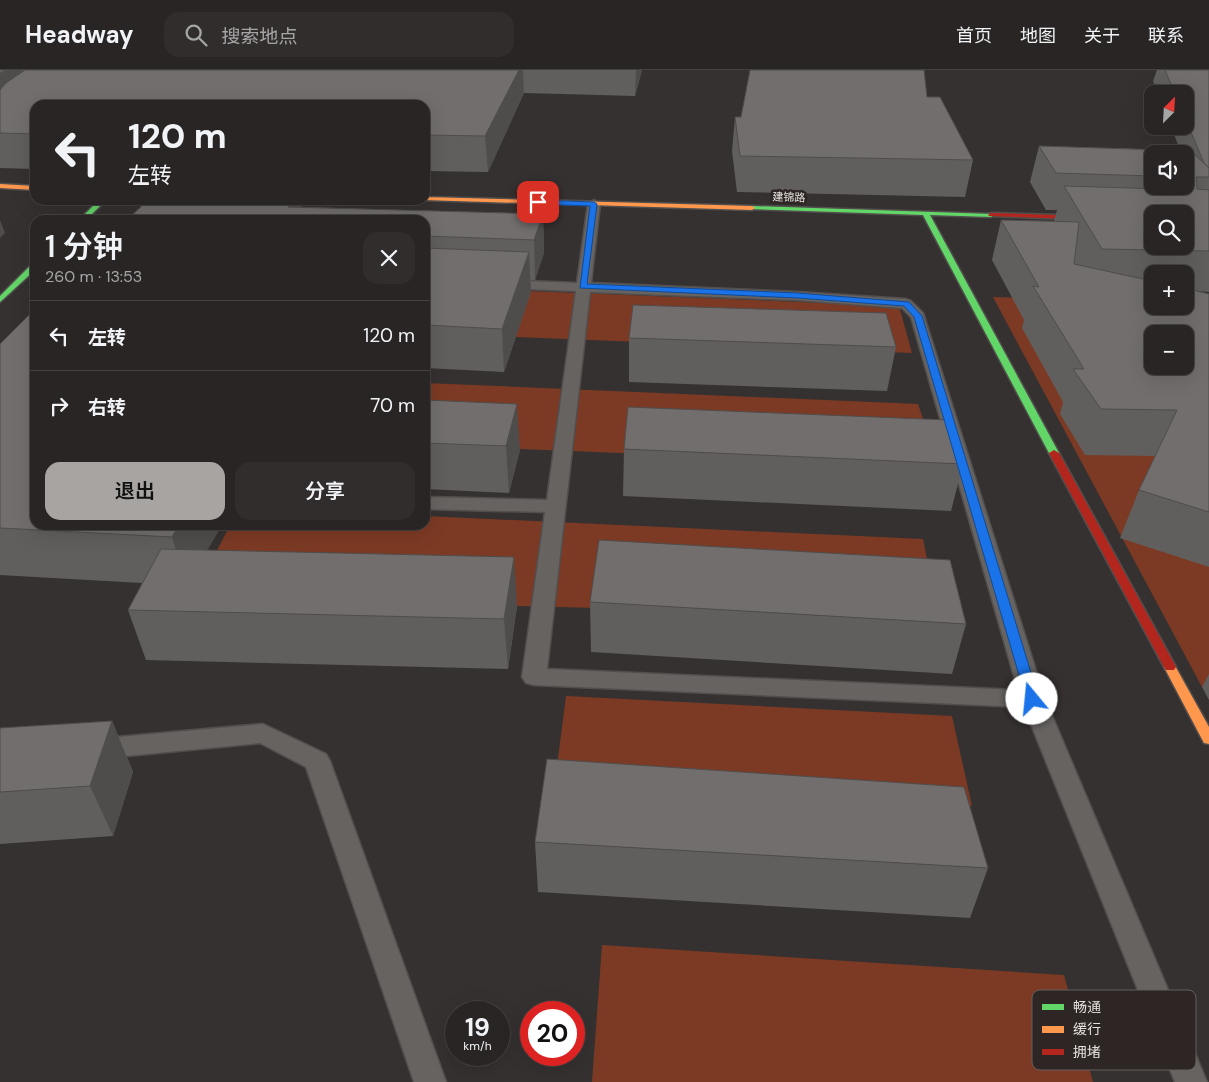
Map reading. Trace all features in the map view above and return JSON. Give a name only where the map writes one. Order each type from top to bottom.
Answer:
[{"type":"street","points":[[0,186],[30,188]]},
{"type":"street","name":"建锦路","points":[[430,199],[1144,220]]},
{"type":"street","points":[[87,215],[98,205]]},
{"type":"street","points":[[925,213],[1209,739]]},
{"type":"street","points":[[0,300],[30,271]]},
{"type":"lane","points":[[594,204],[534,677],[1032,699]]},
{"type":"lane","points":[[484,284],[797,296],[906,304],[918,316],[1032,699],[1153,990]]},
{"type":"lane","points":[[430,502],[555,506]]},
{"type":"lane","points":[[69,750],[138,746],[263,733],[317,761],[430,1082]]},
{"type":"lane","points":[[1186,1070],[1191,1082]]},
{"type":"shaded area","points":[[430,287],[899,306],[912,353],[516,337],[430,290]]},
{"type":"shaded area","points":[[993,297],[1144,302],[1144,315],[1194,315],[1194,305],[1209,304],[1209,687],[1202,687]]},
{"type":"shaded area","points":[[430,383],[918,404],[939,466],[430,445]]},
{"type":"shaded area","points":[[430,516],[923,539],[937,609],[597,608],[193,598],[227,530],[430,530]]},
{"type":"shaded area","points":[[566,696],[952,716],[972,806],[555,782]]},
{"type":"shaded area","points":[[602,945],[1064,975],[1068,990],[1032,990],[1032,1070],[1090,1070],[1093,1082],[592,1082]]},
{"type":"building","points":[[25,70],[519,70],[485,136],[430,135],[430,100],[30,100],[30,134],[0,133],[0,90],[6,83]]},
{"type":"building","points":[[750,70],[924,70],[927,97],[940,97],[973,160],[740,156],[735,117],[741,117]]},
{"type":"building","points":[[1165,70],[1209,70],[1209,168],[1204,163],[1192,135],[1194,135],[1194,85],[1171,85]]},
{"type":"building","points":[[1039,146],[1144,149],[1144,176],[1056,173]]},
{"type":"building","points":[[1194,154],[1209,168],[1209,177],[1196,177],[1197,189],[1209,190],[1209,251],[1194,251],[1194,205],[1144,205],[1144,250],[1102,249],[1064,186],[1144,188],[1144,195],[1194,195]]},
{"type":"building","points":[[143,205],[290,205],[288,207],[543,214],[534,240],[430,236],[430,215],[132,215]]},
{"type":"building","points":[[1001,220],[1079,222],[1074,264],[1144,279],[1144,315],[1194,315],[1194,290],[1209,294],[1209,512],[1139,490],[1177,410],[1101,409],[1073,369],[1084,369],[1033,286],[1039,287]]},
{"type":"building","points":[[430,248],[529,252],[502,329],[430,325]]},
{"type":"building","points":[[633,305],[886,313],[896,347],[629,338]]},
{"type":"building","points":[[30,314],[30,530],[0,528],[0,344]]},
{"type":"building","points":[[430,400],[517,404],[506,446],[430,443]]},
{"type":"building","points":[[628,407],[949,420],[963,464],[624,449]]},
{"type":"building","points":[[38,530],[176,530],[172,537]]},
{"type":"building","points":[[599,540],[950,560],[966,624],[590,602]]},
{"type":"building","points":[[161,549],[514,557],[504,619],[128,610]]},
{"type":"building","points":[[112,721],[90,786],[0,792],[0,728]]},
{"type":"building","points":[[547,759],[964,787],[988,868],[535,842]]},
{"type":"traffic: fast","points":[[87,215],[98,205]]},
{"type":"traffic: fast","points":[[752,208],[991,215]]},
{"type":"traffic: fast","points":[[925,213],[1054,453]]},
{"type":"traffic: fast","points":[[0,300],[30,271]]},
{"type":"traffic: slow","points":[[0,186],[30,188]]},
{"type":"traffic: slow","points":[[430,199],[752,208]]},
{"type":"traffic: slow","points":[[1170,667],[1209,739]]},
{"type":"traffic: jam","points":[[991,215],[1144,220]]},
{"type":"traffic: jam","points":[[1054,453],[1170,667]]},
{"type":"route","points":[[538,202],[594,204],[583,287],[797,296],[906,304],[918,316],[1032,699]]}]
